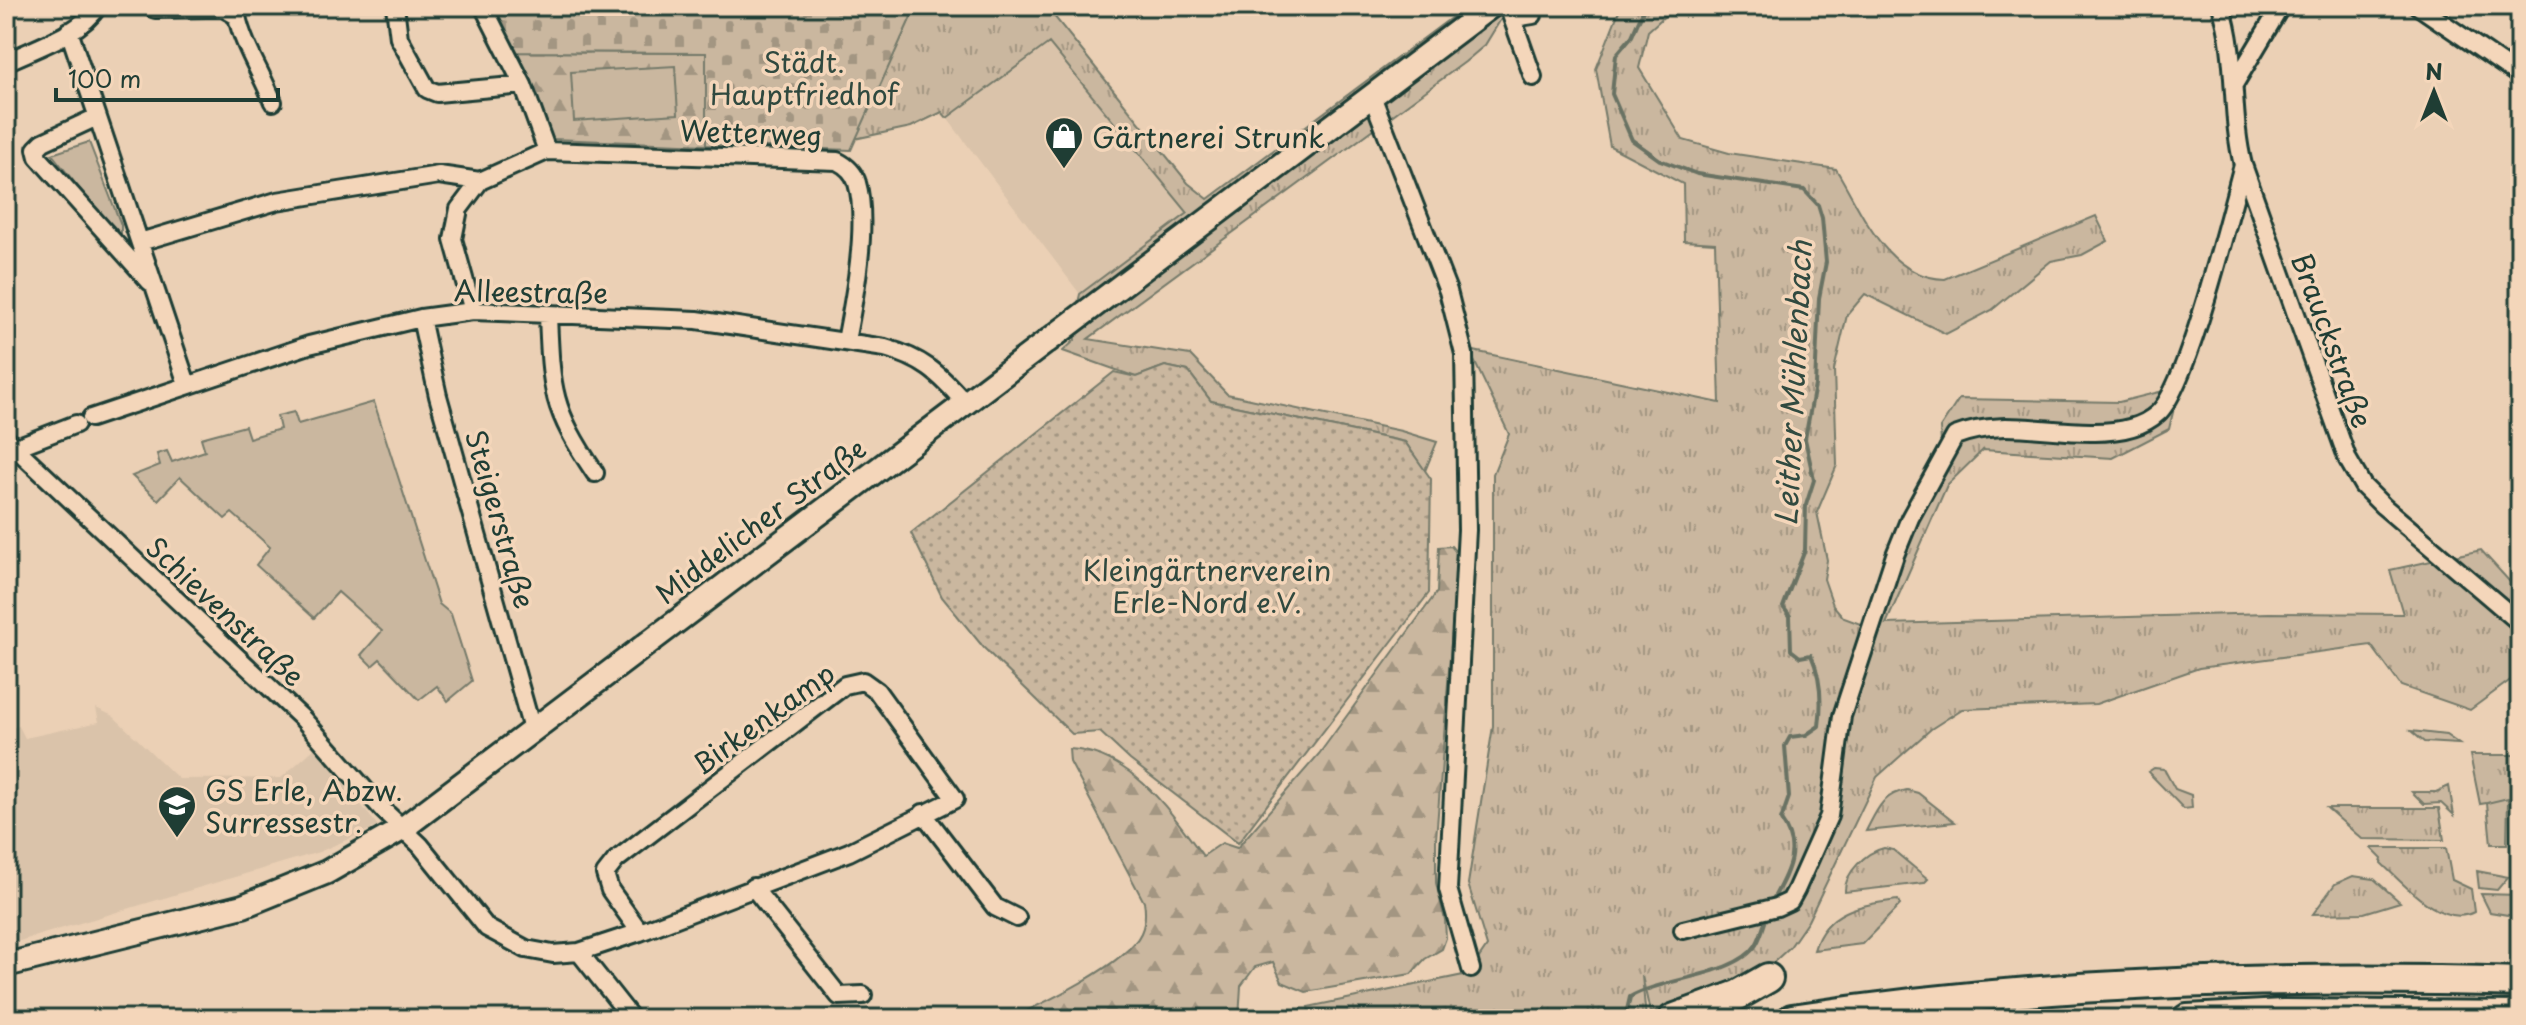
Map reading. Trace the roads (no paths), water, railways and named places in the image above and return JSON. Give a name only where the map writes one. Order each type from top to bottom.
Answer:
[{"type":"highway","points":[[1673,1019],[1738,995],[1768,978]]},
{"type":"highway","points":[[1792,1019],[1966,997],[2101,987],[2283,980],[2520,982]]},
{"type":"highway","points":[[2187,1019],[2283,1014],[2520,1016]]},
{"type":"street","points":[[6,62],[69,31],[93,15],[98,6]]},
{"type":"street","points":[[149,6],[155,9],[223,8],[237,16],[241,39],[252,52],[273,102]]},
{"type":"street","points":[[395,6],[399,38],[427,89],[437,93],[523,85]]},
{"type":"street","points":[[483,6],[523,85],[547,151]]},
{"type":"street","name":"Middelicher Straße","points":[[6,965],[243,906],[327,872],[402,829],[1491,6]]},
{"type":"street","name":"Brauckstraße","points":[[2221,6],[2228,27],[2235,83],[2237,140],[2243,165],[2348,460],[2363,486],[2520,623]]},
{"type":"street","points":[[2235,83],[2281,6]]},
{"type":"street","points":[[2418,6],[2520,76]]},
{"type":"street","points":[[1533,15],[1511,12],[1533,77]]},
{"type":"street","points":[[69,31],[187,384]]},
{"type":"street","points":[[1372,96],[1448,291],[1464,354],[1467,530],[1448,889],[1471,969]]},
{"type":"street","points":[[97,117],[43,142],[36,149],[38,157],[154,286]]},
{"type":"street","name":"Wetterweg","points":[[480,181],[547,151],[837,161],[848,166],[857,180],[859,194],[859,250],[846,341]]},
{"type":"street","points":[[1683,930],[1790,901],[1829,816],[1842,716],[1895,555],[1910,518],[1955,436],[1987,426],[2101,432],[2141,425],[2159,412],[2191,346],[2243,165]]},
{"type":"street","points":[[140,242],[277,201],[439,175],[480,181],[459,209],[453,239],[473,311]]},
{"type":"street","name":"Alleestraße","points":[[8,446],[309,345],[421,318],[473,311],[697,320],[846,341],[915,356],[936,370],[964,402]]},
{"type":"street","points":[[548,315],[550,374],[555,405],[567,432],[595,473]]},
{"type":"street","name":"Steigerstraße","points":[[421,318],[438,396],[533,733]]},
{"type":"street","name":"Schievenstraße","points":[[8,446],[303,719],[402,829]]},
{"type":"street","name":"Birkenkamp","points":[[402,829],[420,845],[487,928],[526,949],[553,954],[579,952],[640,932],[849,852],[955,799],[877,691],[863,681],[845,685],[616,860],[605,874],[610,890],[640,932]]},
{"type":"street","points":[[923,813],[995,907],[1017,918]]},
{"type":"street","points":[[753,887],[839,996],[863,995]]},
{"type":"street","points":[[579,952],[632,1019]]},
{"type":"waterway","name":"Leither Mühlenbach","points":[[1645,6],[1632,36],[1616,55],[1612,94],[1632,140],[1660,160],[1697,174],[1804,190],[1818,205],[1822,218],[1826,262],[1819,298],[1815,385],[1805,439],[1814,480],[1806,505],[1805,550],[1783,607],[1790,616],[1791,650],[1800,657],[1811,655],[1814,663],[1820,690],[1820,717],[1819,726],[1806,735],[1790,737],[1785,746],[1789,797],[1781,820],[1788,831],[1791,852],[1787,872],[1771,903]]},
{"type":"waterway","name":"Leither Mühlenbach","points":[[1625,1019],[1630,997],[1660,985],[1716,970],[1746,955],[1758,942],[1767,916]]},
{"type":"place","name":"Gärtnerei Strunk","points":[[1064,170]]},
{"type":"place","name":"GS Erle, Abzw. Surressestr.","points":[[177,839]]},
{"type":"park label","name":"Städt. Hauptfriedhof","points":[[804,77]]},
{"type":"park label","name":"Kleingärtnerverein Erle-Nord e.V.","points":[[1207,585]]}]
